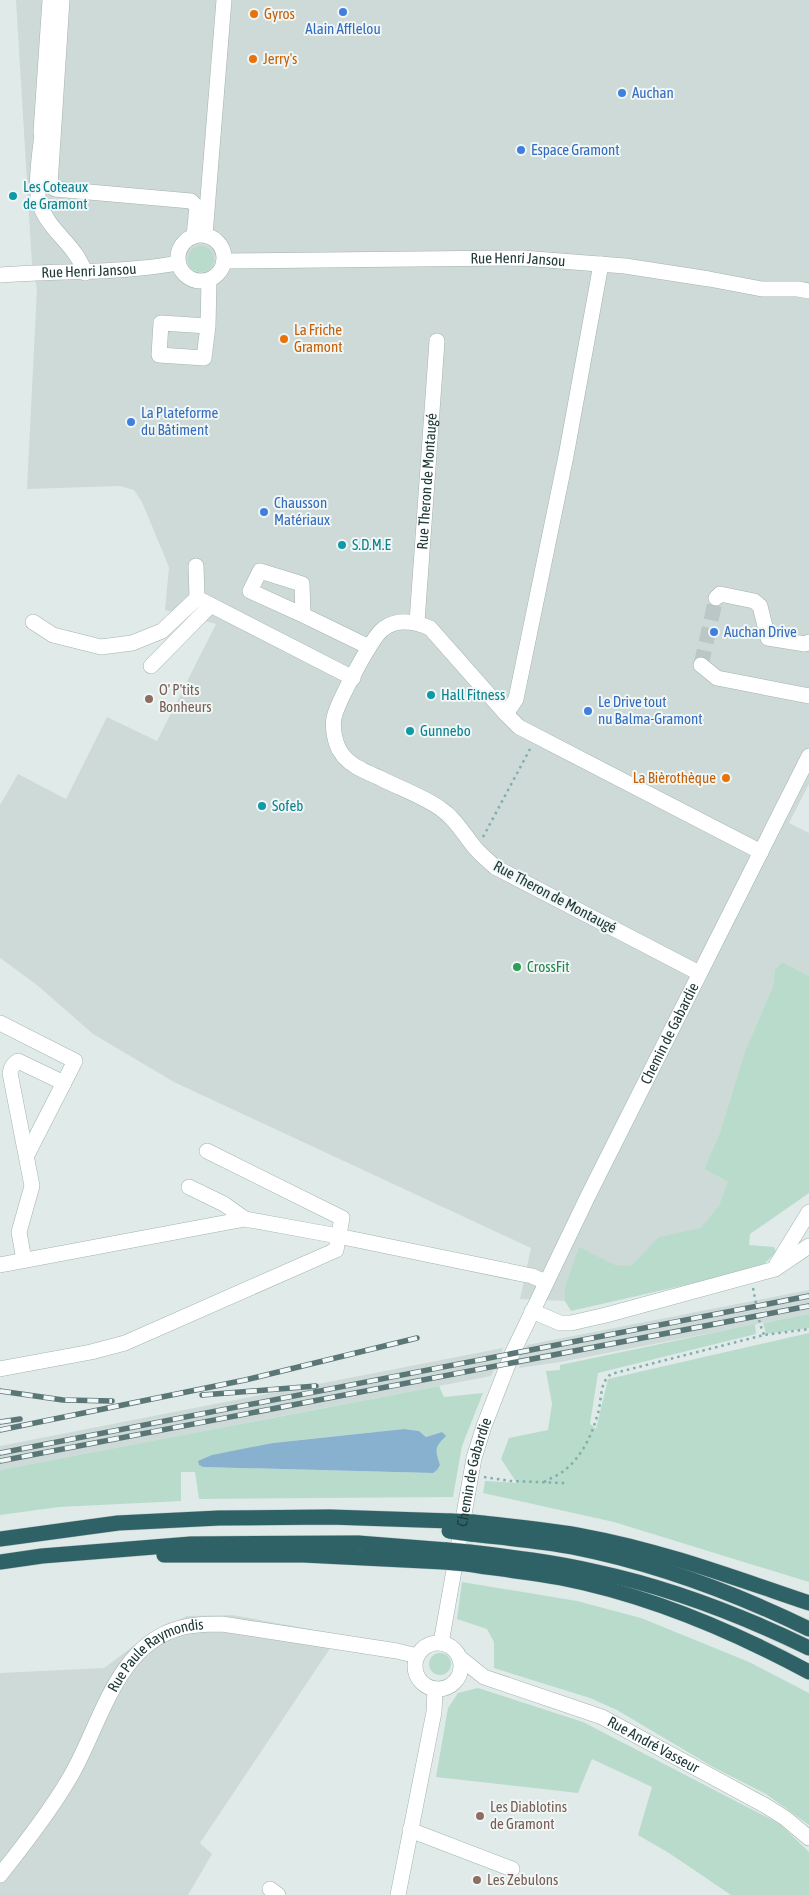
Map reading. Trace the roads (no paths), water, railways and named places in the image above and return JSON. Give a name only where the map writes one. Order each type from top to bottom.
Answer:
[{"type":"highway","points":[[0,1539],[39,1534],[252,1527],[450,1526],[540,1529],[584,1536],[651,1552],[809,1603]]},
{"type":"highway","points":[[472,1528],[613,1556],[735,1596],[809,1629]]},
{"type":"highway","points":[[0,1562],[42,1556],[191,1544],[358,1543],[446,1556],[528,1559],[596,1571],[648,1584],[754,1622],[809,1648]]},
{"type":"highway","points":[[0,1567],[30,1567],[178,1555],[446,1556]]},
{"type":"highway","points":[[468,1558],[617,1592],[685,1614],[742,1637],[809,1672]]},
{"type":"street","points":[[50,0],[38,187],[39,204],[46,218],[82,260],[85,273]]},
{"type":"street","points":[[62,0],[50,185],[55,189],[191,201],[197,207],[200,235]]},
{"type":"street","points":[[200,235],[224,0]]},
{"type":"street","points":[[200,235],[217,242],[224,254],[224,261],[219,273],[209,280],[193,280],[181,270],[178,263],[179,249],[187,239],[200,235]]},
{"type":"street","name":"Rue Henri Jansou","points":[[224,261],[499,257],[601,264],[709,279],[762,290],[798,288],[809,291]]},
{"type":"street","name":"Rue Henri Jansou","points":[[0,275],[85,273],[153,268],[178,263]]},
{"type":"street","points":[[506,714],[516,699],[566,456],[601,264]]},
{"type":"street","points":[[208,326],[209,280]]},
{"type":"street","name":"Rue Theron de Montaugé","points":[[437,341],[417,622],[398,622],[385,628],[375,637],[369,647],[334,716],[336,740],[342,755],[355,766],[441,809],[456,822],[476,850],[495,867],[699,973]]},
{"type":"street","points":[[196,566],[204,602]]},
{"type":"street","points":[[716,598],[720,594],[754,602],[760,606],[768,638],[805,644],[809,642]]},
{"type":"street","points":[[33,622],[53,635],[101,647],[132,642],[162,631],[204,602]]},
{"type":"street","points":[[151,666],[204,602]]},
{"type":"street","points":[[204,602],[353,678]]},
{"type":"street","points":[[303,615],[369,647]]},
{"type":"street","points":[[417,622],[430,628],[506,714],[519,726],[762,852]]},
{"type":"street","points":[[701,665],[716,678],[809,696]]},
{"type":"street","name":"Chemin de Gabardie","points":[[441,1643],[470,1475],[492,1404],[546,1282],[809,756]]},
{"type":"street","points":[[0,1023],[75,1061],[26,1155]]},
{"type":"street","points":[[24,1260],[19,1232],[32,1186],[10,1068],[18,1061],[64,1083]]},
{"type":"street","points":[[0,1369],[125,1343],[336,1250],[342,1218],[207,1151]]},
{"type":"street","points":[[189,1188],[224,1204],[245,1219]]},
{"type":"street","points":[[775,1268],[809,1212]]},
{"type":"street","points":[[0,1265],[245,1219],[532,1276],[546,1282]]},
{"type":"street","points":[[532,1311],[560,1323],[571,1323],[775,1268],[809,1246]]},
{"type":"street","name":"Rue Paule Raymondis","points":[[0,1875],[28,1839],[69,1779],[124,1668],[149,1643],[165,1633],[181,1627],[200,1624],[222,1624],[388,1649],[417,1656]]},
{"type":"street","points":[[441,1643],[454,1649],[459,1657],[461,1670],[455,1682],[446,1688],[435,1689],[422,1682],[418,1677],[415,1663],[417,1656],[427,1646],[441,1643]]},
{"type":"street","name":"Rue André Vasseur","points":[[459,1657],[484,1677],[581,1709],[609,1721],[766,1806],[785,1818],[809,1838]]},
{"type":"street","name":"Rue André Vasseur","points":[[455,1682],[484,1677]]},
{"type":"street","points":[[398,1895],[434,1712],[435,1689]]},
{"type":"street","points":[[410,1830],[512,1870]]},
{"type":"water","points":[[404,1429],[419,1431],[426,1437],[442,1432],[446,1436],[439,1443],[437,1452],[440,1465],[433,1473],[203,1467],[199,1465],[198,1461],[212,1455],[273,1443]]},
{"type":"tunnel","points":[[701,665],[716,598]]},
{"type":"railway","points":[[0,1453],[809,1296]]},
{"type":"railway","points":[[0,1461],[809,1306]]},
{"type":"railway","points":[[0,1430],[245,1380],[417,1338]]},
{"type":"railway","points":[[202,1395],[316,1386]]},
{"type":"railway","points":[[0,1391],[63,1400],[112,1401]]},
{"type":"railway","points":[[0,1422],[20,1419]]},
{"type":"place","name":"Alain Afflelou","points":[[343,12]]},
{"type":"place","name":"Gyros","points":[[254,14]]},
{"type":"place","name":"Jerry's","points":[[253,59]]},
{"type":"place","name":"Auchan","points":[[622,93]]},
{"type":"place","name":"Espace Gramont","points":[[521,150]]},
{"type":"place","name":"Les Coteaux de Gramont","points":[[13,196]]},
{"type":"place","name":"La Friche Gramont","points":[[284,339]]},
{"type":"place","name":"La Plateforme du Bâtiment","points":[[131,422]]},
{"type":"place","name":"Chausson Matériaux","points":[[264,512]]},
{"type":"place","name":"S.D.M.E","points":[[342,545]]},
{"type":"place","name":"Auchan Drive","points":[[714,632]]},
{"type":"place","name":"Hall Fitness","points":[[431,695]]},
{"type":"place","name":"O' P'tits Bonheurs","points":[[149,699]]},
{"type":"place","name":"Le Drive tout nu Balma-Gramont","points":[[588,711]]},
{"type":"place","name":"Gunnebo","points":[[410,731]]},
{"type":"place","name":"La Bièrothèque","points":[[726,778]]},
{"type":"place","name":"Sofeb","points":[[262,806]]},
{"type":"place","name":"CrossFit","points":[[517,967]]},
{"type":"place","name":"Les Diablotins de Gramont","points":[[480,1816]]},
{"type":"place","name":"Les Zebulons","points":[[477,1880]]}]
